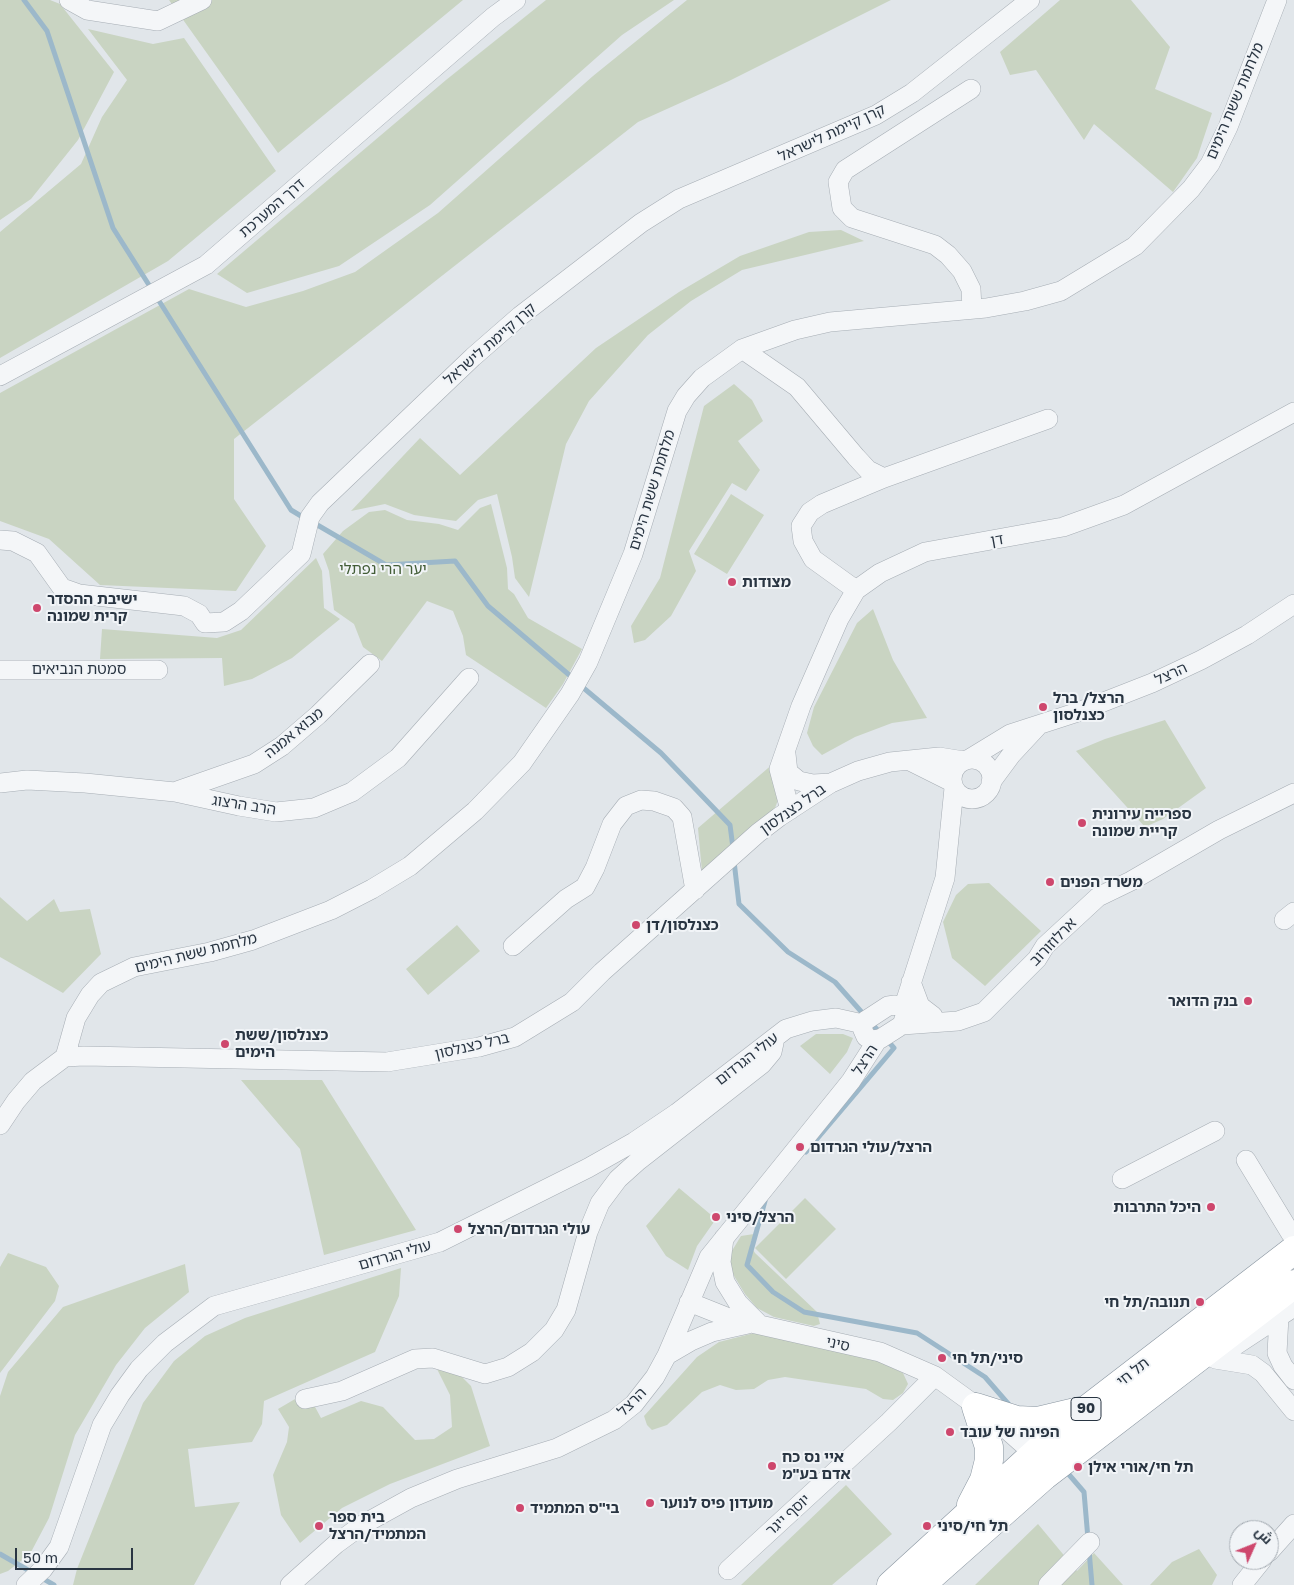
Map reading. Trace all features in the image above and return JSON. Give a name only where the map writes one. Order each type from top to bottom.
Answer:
[{"type":"highway","name":"תל חי","points":[[922,1585],[1084,1410],[1293,1242]]},
{"type":"highway","name":"תל חי","points":[[892,1585],[966,1516],[1033,1464],[1142,1399],[1294,1284]]},
{"type":"highway","points":[[976,1407],[1017,1420],[1037,1421],[1084,1410]]},
{"type":"highway","points":[[966,1516],[984,1480],[989,1460],[989,1447],[976,1407]]},
{"type":"street","points":[[70,0],[87,10],[158,21],[202,0]]},
{"type":"street","name":"דרך המערכת","points":[[0,376],[206,265],[493,16],[516,0]]},
{"type":"street","name":"קרן קיימת לישראל","points":[[0,540],[13,541],[37,553],[62,588],[79,594],[184,606],[199,614],[205,623],[224,622],[241,611],[300,554],[310,517],[334,490],[473,356],[520,316],[634,228],[679,199],[824,139],[876,115],[912,93],[1030,0]]},
{"type":"street","name":"מלחמת ששת הימים","points":[[64,1057],[76,1018],[90,995],[107,979],[134,967],[210,952],[253,940],[331,910],[372,889],[410,866],[475,812],[522,763],[570,694],[588,662],[633,554],[677,411],[686,396],[702,378],[742,348],[795,330],[830,322],[972,309],[1024,301],[1061,291],[1135,246],[1160,223],[1191,189],[1210,164],[1228,127],[1277,0]]},
{"type":"street","points":[[971,89],[844,170],[838,182],[842,208],[852,218],[936,245],[948,255],[962,271],[971,289],[972,309]]},
{"type":"street","points":[[742,348],[797,387],[868,470],[884,478]]},
{"type":"street","name":"דן","points":[[790,810],[779,769],[801,706],[839,619],[856,590],[880,572],[925,552],[1063,527],[1124,505],[1294,412]]},
{"type":"street","points":[[856,590],[813,559],[803,541],[801,526],[810,512],[822,504],[884,478],[1048,419]]},
{"type":"street","name":"הרצל","points":[[966,760],[1010,734],[1078,712],[1177,671],[1238,640],[1294,604]]},
{"type":"street","name":"מבוא אמנה","points":[[175,792],[254,764],[282,746],[318,715],[370,664]]},
{"type":"street","name":"סמטת הנביאים","points":[[0,670],[158,670]]},
{"type":"street","name":"הרב הרצוג","points":[[0,783],[27,780],[175,792],[276,812],[314,808],[352,792],[398,758],[469,678]]},
{"type":"street","name":"הרצל","points":[[950,846],[966,815],[1011,755],[1040,725]]},
{"type":"street","name":"דן","points":[[786,749],[788,772],[799,781],[813,784],[831,783]]},
{"type":"street","name":"ברל כצנלסון","points":[[64,1057],[387,1062],[479,1047],[515,1037],[572,1002],[602,972],[758,833],[831,783],[866,768],[890,762],[939,757],[966,760]]},
{"type":"street","points":[[910,761],[953,785],[964,797],[976,798],[986,789],[991,776],[986,766],[976,760],[966,760],[955,769],[953,785]]},
{"type":"street","name":"הרצל","points":[[901,1013],[945,878],[950,846],[953,785]]},
{"type":"street","name":"ארלוזורוב","points":[[901,1013],[958,1021],[976,1015],[991,1006],[1037,959],[1045,946],[1098,897],[1131,881],[1219,830],[1294,793]]},
{"type":"street","points":[[513,946],[566,899],[585,887],[612,824],[626,806],[641,800],[654,801],[674,808],[682,817],[695,890]]},
{"type":"street","name":"הרצל","points":[[901,1013],[925,940]]},
{"type":"street","points":[[911,982],[920,1006],[933,1016]]},
{"type":"street","points":[[869,1034],[868,1018],[901,1013],[933,1016],[976,1015]]},
{"type":"street","name":"עולי הגרדום","points":[[26,1585],[43,1569],[59,1547],[99,1434],[120,1395],[139,1369],[165,1343],[214,1306],[440,1242],[488,1219],[634,1142],[677,1113],[786,1029],[812,1021],[836,1018],[869,1034]]},
{"type":"street","name":"הרצל","points":[[290,1585],[336,1544],[362,1526],[410,1498],[457,1479],[557,1448],[614,1420],[634,1404],[655,1377],[668,1355],[688,1302],[709,1257],[852,1081],[865,1050],[869,1034]]},
{"type":"street","points":[[306,1399],[342,1391],[416,1359],[433,1358],[485,1374],[508,1367],[532,1352],[554,1330],[566,1310],[588,1232],[600,1204],[618,1179],[638,1161],[762,1064],[772,1052],[776,1036]]},
{"type":"street","points":[[0,1124],[33,1081],[64,1057]]},
{"type":"street","points":[[1122,1179],[1215,1131]]},
{"type":"street","points":[[1246,1160],[1293,1242]]},
{"type":"street","points":[[724,1238],[721,1262],[725,1282],[738,1302],[757,1322]]},
{"type":"street","name":"סיני","points":[[688,1302],[729,1318],[757,1322],[816,1339],[880,1352],[935,1376],[996,1421],[1033,1464]]},
{"type":"street","points":[[1142,1399],[1215,1358],[1287,1312]]},
{"type":"street","points":[[1287,1312],[1278,1353],[1283,1366],[1294,1380]]},
{"type":"street","points":[[668,1355],[691,1341],[712,1332],[757,1322]]},
{"type":"street","points":[[1215,1358],[1252,1364],[1263,1373],[1294,1411]]},
{"type":"street","name":"יוסף ייגר","points":[[728,1570],[889,1422],[935,1376]]},
{"type":"street","points":[[1279,1541],[1294,1524]]},
{"type":"street","points":[[1048,1585],[1090,1542]]},
{"type":"street","points":[[1242,1585],[1254,1570]]},
{"type":"green space","points":[[0,0],[50,0],[60,4],[114,72],[78,140],[31,199],[0,220]]},
{"type":"green space","points":[[169,0],[463,0],[278,153]]},
{"type":"green space","points":[[546,0],[674,0],[622,35],[430,205],[339,266],[247,293],[217,274],[446,80]]},
{"type":"green space","points":[[687,0],[891,0],[729,81],[638,122],[234,439],[234,499],[266,546],[236,591],[100,585],[49,539],[0,521],[0,393],[189,289],[246,307],[303,291],[355,272],[438,213],[593,76]]},
{"type":"green space","points":[[1060,0],[1131,0],[1170,47],[1155,89],[1212,113],[1197,158],[1173,192],[1094,124],[1084,140],[1036,70],[1010,75],[1000,52]]},
{"type":"green space","points":[[88,29],[153,44],[184,38],[276,171],[168,261],[0,358],[0,232],[81,164],[102,117],[127,80]]},
{"type":"green space","points":[[841,230],[864,241],[742,270],[691,301],[648,335],[589,401],[566,444],[529,597],[515,578],[497,494],[478,500],[456,521],[414,515],[385,504],[351,511],[420,438],[460,475],[596,348],[679,292],[740,256],[809,232]]},
{"type":"green space","points":[[734,384],[752,400],[763,421],[738,441],[760,470],[746,491],[732,483],[689,551],[696,571],[671,616],[645,640],[634,643],[631,626],[660,578],[704,406]]},
{"type":"green space","points":[[731,494],[764,515],[727,574],[694,554]]},
{"type":"green space","name":"יער הרי נפתלי","points":[[491,504],[507,568],[508,589],[514,594],[528,618],[582,649],[563,684],[546,708],[466,655],[463,636],[453,611],[427,601],[382,661],[363,647],[354,624],[334,610],[329,571],[323,554],[343,531],[369,512],[385,510],[407,520],[439,524],[458,530],[480,508]]},
{"type":"green space","points":[[316,558],[322,571],[324,608],[340,619],[292,658],[252,679],[224,686],[222,658],[100,659],[102,629],[217,638],[241,630]]},
{"type":"green space","points":[[873,609],[893,660],[927,718],[892,723],[855,737],[822,755],[813,746],[807,733],[814,707],[857,623]]},
{"type":"green space","points":[[1165,720],[1206,788],[1163,819],[1145,827],[1076,751],[1105,739]]},
{"type":"green space","points":[[774,763],[781,792],[775,808],[702,872],[698,828]]},
{"type":"green space","points":[[989,883],[1041,931],[985,986],[952,958],[943,922],[956,895],[968,884]]},
{"type":"green space","points":[[0,897],[27,921],[54,899],[60,912],[90,909],[101,954],[63,993],[0,957]]},
{"type":"green space","points":[[457,925],[480,951],[428,995],[406,969]]},
{"type":"green space","points":[[816,1034],[843,1034],[853,1038],[847,1052],[830,1074],[800,1046]]},
{"type":"green space","points":[[241,1080],[322,1080],[416,1230],[324,1255],[300,1149]]},
{"type":"green space","points":[[679,1188],[716,1219],[697,1246],[688,1270],[666,1256],[646,1226]]},
{"type":"green space","points":[[805,1198],[836,1229],[786,1279],[755,1248]]},
{"type":"green space","points":[[754,1234],[750,1245],[755,1253],[817,1312],[820,1324],[814,1326],[774,1317],[757,1308],[745,1294],[731,1271],[730,1254],[741,1236]]},
{"type":"green space","points":[[8,1253],[46,1267],[59,1286],[55,1301],[0,1373],[0,1267]]},
{"type":"green space","points":[[185,1264],[189,1292],[145,1328],[116,1365],[75,1435],[49,1518],[30,1554],[8,1571],[0,1574],[0,1396],[8,1372],[63,1307]]},
{"type":"green space","points":[[401,1268],[399,1296],[375,1352],[264,1401],[262,1424],[252,1442],[188,1449],[195,1507],[240,1502],[194,1585],[73,1585],[77,1569],[143,1403],[174,1361],[205,1336],[245,1318]]},
{"type":"green space","points":[[762,1331],[868,1356],[903,1373],[908,1384],[903,1393],[893,1400],[883,1399],[866,1389],[785,1377],[768,1380],[754,1389],[736,1390],[720,1385],[702,1392],[667,1425],[652,1430],[647,1425],[644,1416],[697,1357],[719,1342]]},
{"type":"green space","points":[[437,1369],[458,1373],[471,1386],[490,1446],[390,1484],[342,1508],[300,1543],[281,1515],[273,1475],[287,1442],[289,1427],[278,1409],[307,1392],[321,1418],[361,1401],[383,1407],[415,1440],[434,1439],[452,1427],[450,1395]]},
{"type":"green space","points":[[846,1485],[892,1534],[832,1585],[741,1585]]},
{"type":"green space","points":[[1038,1524],[1077,1571],[1094,1553],[1123,1585],[975,1585]]},
{"type":"green space","points":[[1199,1549],[1217,1575],[1212,1585],[1150,1585],[1172,1562]]},
{"type":"waterway","points":[[24,0],[47,31],[113,228],[291,510],[306,519]]},
{"type":"waterway","points":[[314,523],[386,565],[455,561],[488,606],[574,679]]},
{"type":"waterway","points":[[580,685],[661,753],[730,825],[733,848]]},
{"type":"waterway","points":[[734,861],[739,904],[788,952],[835,982],[881,1034]]},
{"type":"waterway","points":[[806,1152],[894,1048],[887,1040]]},
{"type":"waterway","points":[[765,1201],[747,1265],[773,1292],[804,1312],[917,1333],[985,1377],[1011,1407]]},
{"type":"waterway","points":[[1065,1470],[1084,1492],[1088,1539]]},
{"type":"waterway","points":[[1089,1550],[1092,1585]]},
{"type":"waterway","points":[[0,1554],[54,1585]]},
{"type":"place","name":"מצודות","points":[[732,582]]},
{"type":"place","name":"ישיבת ההסדר קרית שמונה","points":[[37,608]]},
{"type":"place","name":"הרצל/ ברל כצנלסון","points":[[1043,707]]},
{"type":"place","name":"ספרייה עירונית קריית שמונה","points":[[1082,823]]},
{"type":"place","name":"משרד הפנים","points":[[1050,882]]},
{"type":"place","name":"כצנלסון/דן","points":[[636,925]]},
{"type":"place","name":"בנק הדואר","points":[[1248,1001]]},
{"type":"place","name":"כצנלסון/ששת הימים","points":[[225,1044]]},
{"type":"place","name":"הרצל/עולי הגרדום","points":[[800,1147]]},
{"type":"place","name":"היכל התרבות","points":[[1211,1207]]},
{"type":"place","name":"הרצל/סיני","points":[[716,1217]]},
{"type":"place","name":"עולי הגרדום/הרצל","points":[[458,1229]]},
{"type":"place","name":"תנובה/תל חי","points":[[1200,1302]]},
{"type":"place","name":"סיני/תל חי","points":[[942,1358]]},
{"type":"place","name":"הפינה של עובד","points":[[950,1432]]},
{"type":"place","name":"איי נס כח אדם בע\"מ","points":[[772,1466]]},
{"type":"place","name":"תל חי/אורי אילן","points":[[1078,1467]]},
{"type":"place","name":"מועדון פיס לנוער","points":[[650,1503]]},
{"type":"place","name":"בי\"ס המתמיד","points":[[520,1508]]},
{"type":"place","name":"בית ספר המתמיד/הרצל","points":[[319,1526]]},
{"type":"place","name":"תל חי/סיני","points":[[927,1526]]}]
